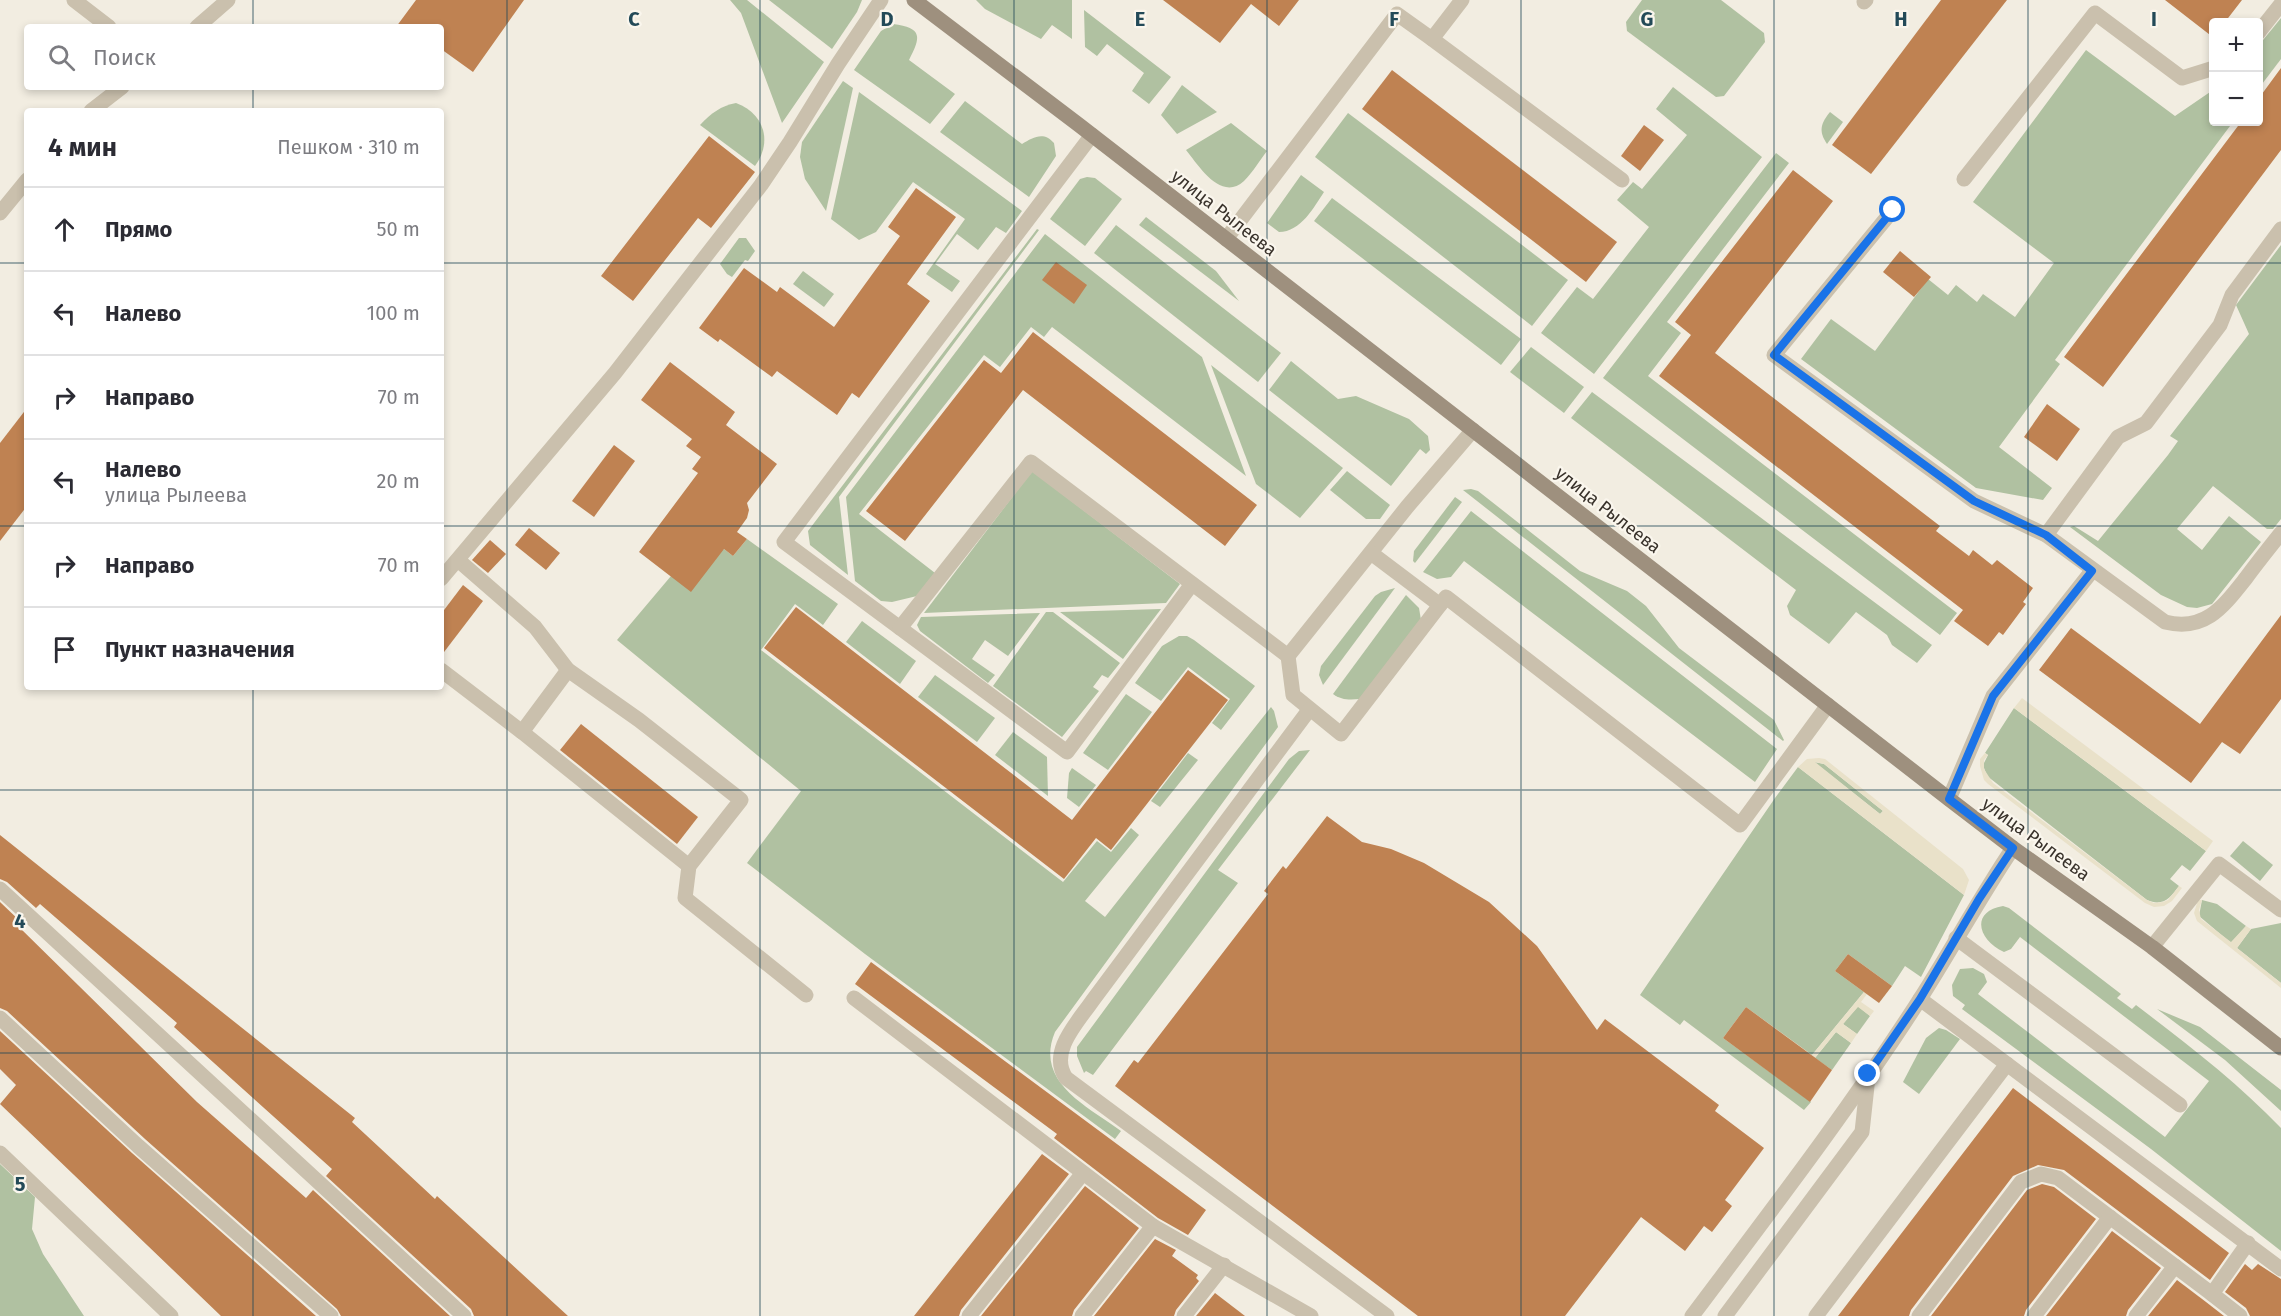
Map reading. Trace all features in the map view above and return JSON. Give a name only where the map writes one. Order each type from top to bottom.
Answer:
[{"type":"main road","name":"улица Рылеева","points":[[914,0],[1092,135],[1949,799],[2013,848],[2152,947],[2281,1048]]},
{"type":"street","points":[[74,0],[105,24]]},
{"type":"street","points":[[200,24],[228,0]]},
{"type":"street","points":[[444,576],[615,373],[761,185],[881,0]]},
{"type":"street","points":[[1432,39],[1462,0]]},
{"type":"street","points":[[2263,28],[2281,4]]},
{"type":"street","points":[[1964,179],[2095,13],[2182,78],[2209,70]]},
{"type":"street","points":[[1226,239],[1397,14],[1622,180]]},
{"type":"street","points":[[95,108],[118,90]]},
{"type":"street","points":[[1092,135],[784,542],[1066,752],[1192,584]]},
{"type":"street","points":[[0,213],[24,185]]},
{"type":"street","points":[[1893,210],[1774,355],[1974,501],[2046,535],[2164,622],[2177,625],[2196,623],[2223,607],[2281,533]]},
{"type":"street","points":[[2046,535],[2118,437],[2146,423],[2220,325],[2232,295],[2281,229]]},
{"type":"street","points":[[1288,656],[1473,430]]},
{"type":"street","points":[[900,628],[1031,462],[1288,656],[1293,695],[1341,734],[1446,597],[1740,825],[1828,705]]},
{"type":"street","points":[[1371,553],[1440,605]]},
{"type":"street","points":[[458,560],[535,627],[568,670],[639,720],[741,800],[689,866],[686,898],[806,995]]},
{"type":"street","points":[[1949,799],[1993,696],[2092,571]]},
{"type":"street","points":[[522,732],[568,670]]},
{"type":"street","points":[[444,672],[689,866]]},
{"type":"street","points":[[1309,710],[1093,1000],[1064,1044],[1059,1063],[1066,1078],[1387,1316]]},
{"type":"street","points":[[1692,1316],[1813,1153],[1920,999],[2013,848]]},
{"type":"street","points":[[2152,947],[2218,864],[2281,910]]},
{"type":"street","points":[[0,889],[464,1316]]},
{"type":"street","points":[[1956,938],[2180,1106]]},
{"type":"street","points":[[854,998],[1154,1226],[1224,1265],[1292,1311],[1311,1316]]},
{"type":"street","points":[[1920,999],[2281,1269]]},
{"type":"street","points":[[0,1018],[138,1146],[331,1316]]},
{"type":"street","points":[[1816,1316],[2007,1064]]},
{"type":"street","points":[[1725,1316],[1862,1132],[1868,1074]]},
{"type":"street","points":[[0,1153],[171,1316]]},
{"type":"street","points":[[969,1316],[1083,1173]]},
{"type":"street","points":[[1919,1316],[2020,1182],[2041,1174],[2058,1178],[2240,1316]]},
{"type":"street","points":[[2034,1316],[2110,1217]]},
{"type":"street","points":[[1082,1316],[1154,1226]]},
{"type":"street","points":[[2212,1294],[2248,1243]]},
{"type":"street","points":[[1184,1316],[1224,1265]]},
{"type":"street","points":[[2136,1316],[2175,1266]]},
{"type":"green space","points":[[730,0],[747,0],[824,62],[782,123],[741,13]]},
{"type":"green space","points":[[769,0],[862,0],[857,12],[832,49]]},
{"type":"green space","points":[[976,0],[1072,0],[1072,39],[1052,25],[1041,39],[985,9]]},
{"type":"green space","points":[[1642,0],[1721,0],[1764,33],[1765,42],[1724,96],[1716,97],[1627,31],[1626,22]]},
{"type":"green space","points":[[1084,10],[1171,77],[1149,104],[1132,91],[1144,73],[1107,44],[1097,56],[1085,47]]},
{"type":"green space","points":[[2281,18],[2281,59],[2263,83],[2263,72],[2263,40]]},
{"type":"green space","points":[[893,24],[910,28],[917,35],[916,45],[909,60],[955,94],[930,124],[854,70],[881,31]]},
{"type":"green space","points":[[2086,50],[2175,116],[2209,93],[2209,126],[2230,126],[2055,360],[2060,364],[1999,447],[2052,488],[2043,500],[1976,488],[1801,359],[1831,319],[1875,351],[1928,279],[1948,295],[1956,285],[1977,302],[1983,294],[2015,317],[2054,263],[1973,202]]},
{"type":"green space","points":[[843,81],[853,88],[826,211],[805,179],[800,157],[802,142]]},
{"type":"green space","points":[[1182,85],[1217,112],[1177,134],[1161,115]]},
{"type":"green space","points":[[1673,87],[1762,157],[1594,374],[1541,333],[1577,287],[1593,299],[1649,227],[1617,200],[1633,182],[1642,189],[1687,135],[1656,109]]},
{"type":"green space","points":[[859,92],[1022,211],[1006,233],[996,227],[978,250],[957,234],[935,264],[960,281],[952,292],[926,274],[965,219],[913,182],[876,232],[859,240],[831,219]]},
{"type":"green space","points":[[965,101],[1022,144],[1034,137],[1042,136],[1054,143],[1056,156],[1029,197],[940,132]]},
{"type":"green space","points":[[736,103],[753,114],[763,129],[764,147],[755,166],[700,125],[716,111]]},
{"type":"green space","points":[[1830,112],[1843,122],[1827,144],[1822,135],[1822,127]]},
{"type":"green space","points":[[1348,113],[1568,280],[1532,326],[1315,157]]},
{"type":"green space","points":[[1231,123],[1267,151],[1244,181],[1227,187],[1211,179],[1186,150]]},
{"type":"green space","points":[[1776,153],[1789,163],[1667,322],[1681,333],[1648,376],[1957,613],[1940,635],[1603,378]]},
{"type":"green space","points":[[1301,175],[1324,192],[1300,223],[1287,231],[1279,232],[1267,223]]},
{"type":"green space","points":[[1095,178],[1122,199],[1085,246],[1050,219],[1080,179]]},
{"type":"green space","points":[[1332,198],[1521,339],[1501,365],[1314,221]]},
{"type":"green space","points":[[1146,217],[1216,271],[1239,301],[1139,225]]},
{"type":"green space","points":[[1116,225],[1281,353],[1258,382],[1094,253]]},
{"type":"green space","points":[[1037,229],[1039,230],[839,497],[848,575],[810,545],[808,531]]},
{"type":"green space","points":[[1045,234],[1202,357],[1246,476],[1052,327],[1044,337],[1031,327],[1000,367],[984,355],[859,514],[935,573],[917,596],[892,602],[881,601],[855,581],[846,497]]},
{"type":"green space","points":[[739,238],[746,238],[755,251],[732,277],[720,264]]},
{"type":"green space","points":[[2281,245],[2281,519],[2273,529],[2267,529],[2213,486],[2177,529],[2202,550],[2229,516],[2261,542],[2212,604],[2197,608],[2187,607],[2161,595],[2070,527],[2074,526],[2098,541],[2168,455],[2178,441],[2170,436],[2249,334],[2236,305]]},
{"type":"green space","points":[[803,271],[834,294],[824,307],[793,284]]},
{"type":"green space","points":[[1531,347],[1584,387],[1564,413],[1510,372]]},
{"type":"green space","points":[[1291,361],[1338,399],[1356,396],[1409,419],[1428,436],[1430,450],[1426,454],[1420,449],[1391,486],[1269,390]]},
{"type":"green space","points":[[1211,365],[1343,468],[1300,518],[1256,484]]},
{"type":"green space","points":[[1592,392],[1932,645],[1917,663],[1892,645],[1887,635],[1856,612],[1829,644],[1790,615],[1787,606],[1796,590],[1571,418]]},
{"type":"green space","points":[[1032,471],[1180,584],[1166,603],[924,613]]},
{"type":"green space","points":[[1347,471],[1390,505],[1380,519],[1366,519],[1330,490]]},
{"type":"green space","points":[[1463,490],[1478,491],[1580,571],[1627,591],[1646,606],[1679,648],[1774,720],[1784,740]]},
{"type":"green space","points":[[1455,497],[1462,502],[1415,563],[1413,561],[1414,551]]},
{"type":"green space","points":[[1471,511],[1777,749],[1755,782],[1464,561],[1451,577],[1437,579],[1423,572]]},
{"type":"green space","points":[[747,539],[838,604],[823,625],[795,604],[761,650],[1063,882],[1097,841],[1111,852],[1131,828],[1139,835],[1085,901],[1105,917],[1271,707],[1274,711],[1278,727],[1055,1032],[1050,1050],[1052,1065],[1058,1079],[1080,1102],[1121,1131],[1115,1139],[865,954],[747,863],[801,791],[617,640],[671,576],[724,549],[733,556]]},
{"type":"green space","points":[[1395,588],[1323,685],[1319,675],[1321,666],[1375,596]]},
{"type":"green space","points":[[1406,595],[1419,608],[1421,620],[1360,699],[1345,699],[1333,694]]},
{"type":"green space","points":[[1161,609],[1123,659],[1060,612]]},
{"type":"green space","points":[[1046,612],[1053,612],[1120,663],[1108,678],[1102,675],[1093,687],[1099,691],[1062,737],[993,686]]},
{"type":"green space","points":[[1040,613],[1008,656],[985,640],[972,659],[995,675],[988,683],[920,631],[917,625],[921,617]]},
{"type":"green space","points":[[862,621],[916,661],[900,684],[846,642]]},
{"type":"green space","points":[[1179,636],[1187,636],[1194,640],[1255,686],[1221,730],[1212,723],[1230,699],[1188,667],[1161,701],[1135,683],[1162,646]]},
{"type":"green space","points":[[935,675],[995,718],[977,742],[918,697]]},
{"type":"green space","points":[[1126,694],[1152,712],[1108,770],[1083,753]]},
{"type":"green space","points":[[2014,708],[2206,851],[2190,871],[2182,865],[2170,879],[2179,886],[2169,898],[2162,902],[2147,900],[1987,776],[1983,765],[1988,755],[1985,753]]},
{"type":"green space","points":[[1013,732],[1047,757],[1048,796],[995,755]]},
{"type":"green space","points":[[1310,750],[1218,870],[1238,883],[1093,1075],[1086,1071],[1084,1073],[1077,1056],[1077,1047],[1289,759],[1299,751]]},
{"type":"green space","points":[[1188,753],[1198,760],[1160,807],[1151,801]]},
{"type":"green space","points":[[1814,762],[1824,764],[1883,811],[1880,814]]},
{"type":"green space","points":[[1798,767],[1964,895],[1921,977],[1905,966],[1892,986],[1848,954],[1835,971],[1864,992],[1812,1055],[1746,1007],[1723,1038],[1811,1102],[1804,1110],[1684,1020],[1680,1025],[1640,995]]},
{"type":"green space","points":[[1072,768],[1096,785],[1079,807],[1067,798],[1069,773]]},
{"type":"green space","points":[[2243,841],[2273,865],[2260,881],[2230,856]]},
{"type":"green space","points":[[2202,900],[2217,904],[2246,926],[2231,943],[2199,916]]},
{"type":"green space","points":[[2003,906],[2009,908],[2121,994],[2117,998],[2132,1009],[2136,1005],[2193,1049],[2247,1095],[2281,1128],[2281,1251],[2151,1149],[1962,1009],[1965,1005],[1953,996],[1952,985],[1960,969],[1973,968],[1984,974],[1987,982],[1978,994],[2165,1137],[2209,1081],[2020,937],[2011,949],[2004,952],[1995,947],[1984,934],[1981,927],[1982,920],[1985,914],[1992,909]]},
{"type":"green space","points":[[2281,923],[2281,983],[2237,948],[2251,929]]},
{"type":"green space","points":[[1858,1006],[1870,1016],[1857,1034],[1843,1024]]},
{"type":"green space","points":[[2157,1009],[2200,1027],[2281,1090],[2281,1111],[2225,1060]]},
{"type":"green space","points":[[1939,1028],[1960,1039],[1919,1094],[1903,1082],[1926,1038]]},
{"type":"green space","points":[[1836,1032],[1851,1043],[1832,1070],[1815,1058]]},
{"type":"green space","points":[[0,1164],[35,1197],[32,1229],[43,1254],[84,1316],[0,1316]]},
{"type":"shaded area","points":[[2022,698],[2213,841],[2206,851],[2014,708]]},
{"type":"shaded area","points":[[1985,753],[1988,755],[1984,760],[1984,769],[1993,783],[2147,900],[2154,903],[2163,902],[2168,900],[2179,886],[2182,888],[2172,901],[2164,906],[2154,907],[2145,903],[1988,784],[1984,780],[1980,766],[1980,759]]},
{"type":"shaded area","points":[[1807,759],[1825,759],[1963,869],[1969,880],[1964,895],[1798,767]],"holes":[[[1815,762],[1824,764],[1883,811],[1880,814]]]},
{"type":"shaded area","points":[[2198,900],[2202,900],[2199,910],[2201,919],[2231,942],[2246,926],[2251,929],[2237,948],[2281,983],[2281,988],[2197,921],[2194,913]]},
{"type":"shaded area","points":[[1864,992],[1867,994],[1861,1002],[1874,1011],[1870,1016],[1858,1007],[1843,1024],[1857,1034],[1851,1043],[1836,1032],[1815,1058],[1812,1055]]},
{"type":"building","points":[[416,0],[524,0],[473,72],[444,51],[444,24],[398,24]]},
{"type":"building","points":[[1163,0],[1299,0],[1279,26],[1251,4],[1220,43]]},
{"type":"building","points":[[1941,0],[2007,0],[1871,174],[1832,145]]},
{"type":"building","points":[[2165,0],[2242,0],[2228,18],[2209,18],[2209,34]]},
{"type":"building","points":[[2281,68],[2281,150],[2103,387],[2064,357],[2238,126],[2263,126],[2263,93]]},
{"type":"building","points":[[1392,70],[1617,242],[1586,282],[1362,109]]},
{"type":"building","points":[[1644,125],[1664,140],[1640,171],[1621,156]]},
{"type":"building","points":[[709,136],[755,172],[711,228],[698,218],[633,301],[601,276]]},
{"type":"building","points":[[1793,170],[1833,201],[1715,353],[1940,526],[1936,531],[1969,556],[1973,550],[1992,565],[1997,560],[2033,588],[2023,602],[2026,604],[2003,635],[1999,632],[1988,646],[1954,621],[1963,610],[1659,376],[1691,335],[1675,322]]},
{"type":"building","points":[[916,188],[956,217],[907,284],[930,301],[859,398],[852,393],[837,415],[777,371],[772,377],[720,339],[718,342],[699,328],[744,268],[777,292],[780,287],[834,327],[900,236],[888,227]]},
{"type":"building","points":[[1900,251],[1931,277],[1914,297],[1883,272]]},
{"type":"building","points":[[1056,262],[1087,285],[1074,304],[1042,280]]},
{"type":"building","points":[[1033,332],[1257,505],[1225,546],[1023,390],[905,541],[866,511],[984,360],[1001,373]]},
{"type":"building","points":[[670,362],[735,412],[726,425],[777,464],[747,503],[749,510],[747,518],[737,532],[747,539],[733,556],[724,549],[691,592],[639,552],[698,473],[692,469],[701,457],[686,446],[692,439],[641,400]]},
{"type":"building","points":[[2047,404],[2080,429],[2057,461],[2024,437]]},
{"type":"building","points":[[24,412],[24,510],[0,541],[0,443]]},
{"type":"building","points":[[614,445],[635,461],[594,517],[572,501]]},
{"type":"building","points":[[529,528],[560,553],[546,570],[515,545]]},
{"type":"building","points":[[490,540],[506,554],[488,573],[472,560]]},
{"type":"building","points":[[463,585],[483,601],[444,652],[444,610]]},
{"type":"building","points":[[796,607],[1072,820],[1188,670],[1228,700],[1111,850],[1096,838],[1064,879],[764,648]]},
{"type":"building","points":[[2281,615],[2281,699],[2240,754],[2222,742],[2191,783],[2039,670],[2071,628],[2200,724]]},
{"type":"building","points":[[581,724],[698,817],[677,844],[560,750]]},
{"type":"building","points":[[1327,816],[1362,842],[1391,849],[1424,863],[1489,902],[1537,946],[1597,1030],[1605,1019],[1719,1105],[1715,1111],[1764,1148],[1725,1200],[1732,1206],[1712,1232],[1704,1226],[1685,1251],[1641,1217],[1565,1316],[1418,1316],[1115,1086],[1134,1060],[1138,1063],[1268,894],[1264,891],[1283,866],[1286,869]]},
{"type":"building","points":[[0,835],[355,1118],[352,1122],[435,1199],[437,1196],[568,1316],[474,1316],[471,1309],[326,1176],[332,1169],[174,1027],[177,1023],[40,904],[36,908],[7,882],[0,879]]},
{"type":"building","points":[[0,902],[22,923],[19,927],[197,1102],[306,1198],[313,1190],[450,1316],[341,1316],[337,1309],[145,1139],[7,1011],[0,1008]]},
{"type":"building","points":[[1848,954],[1892,986],[1879,1003],[1835,971]]},
{"type":"building","points":[[871,962],[1206,1210],[1188,1235],[1158,1218],[1054,1138],[1057,1134],[855,984]]},
{"type":"building","points":[[1746,1007],[1832,1070],[1810,1102],[1723,1038]]},
{"type":"building","points":[[0,1031],[132,1153],[316,1316],[221,1316],[0,1104],[16,1085],[0,1069]]},
{"type":"building","points":[[2013,1088],[2229,1253],[2210,1280],[2064,1170],[2038,1165],[2013,1176],[1911,1310],[1909,1316],[1838,1316]]},
{"type":"building","points":[[1042,1154],[1069,1174],[961,1310],[959,1316],[914,1316]]},
{"type":"building","points":[[2042,1184],[2054,1187],[2096,1219],[2026,1310],[2024,1316],[1931,1316],[2027,1190]]},
{"type":"building","points":[[1085,1186],[1139,1228],[1074,1310],[1072,1316],[981,1316]]},
{"type":"building","points":[[2112,1231],[2161,1268],[2128,1310],[2126,1316],[2046,1316]]},
{"type":"building","points":[[1155,1239],[1176,1250],[1172,1256],[1198,1275],[1196,1278],[1199,1281],[1176,1310],[1174,1316],[1094,1316]]},
{"type":"building","points":[[2245,1264],[2252,1270],[2258,1264],[2281,1279],[2281,1316],[2250,1316],[2246,1308],[2225,1292]]},
{"type":"building","points":[[2177,1280],[2206,1302],[2224,1316],[2148,1316]]},
{"type":"building","points":[[1215,1293],[1245,1316],[1196,1316]]},
{"type":"route","points":[[1868,1074],[1920,999],[1979,899],[2013,848],[1949,799],[1993,696],[2092,571],[2046,535],[1974,501],[1774,355],[1893,210]]}]
